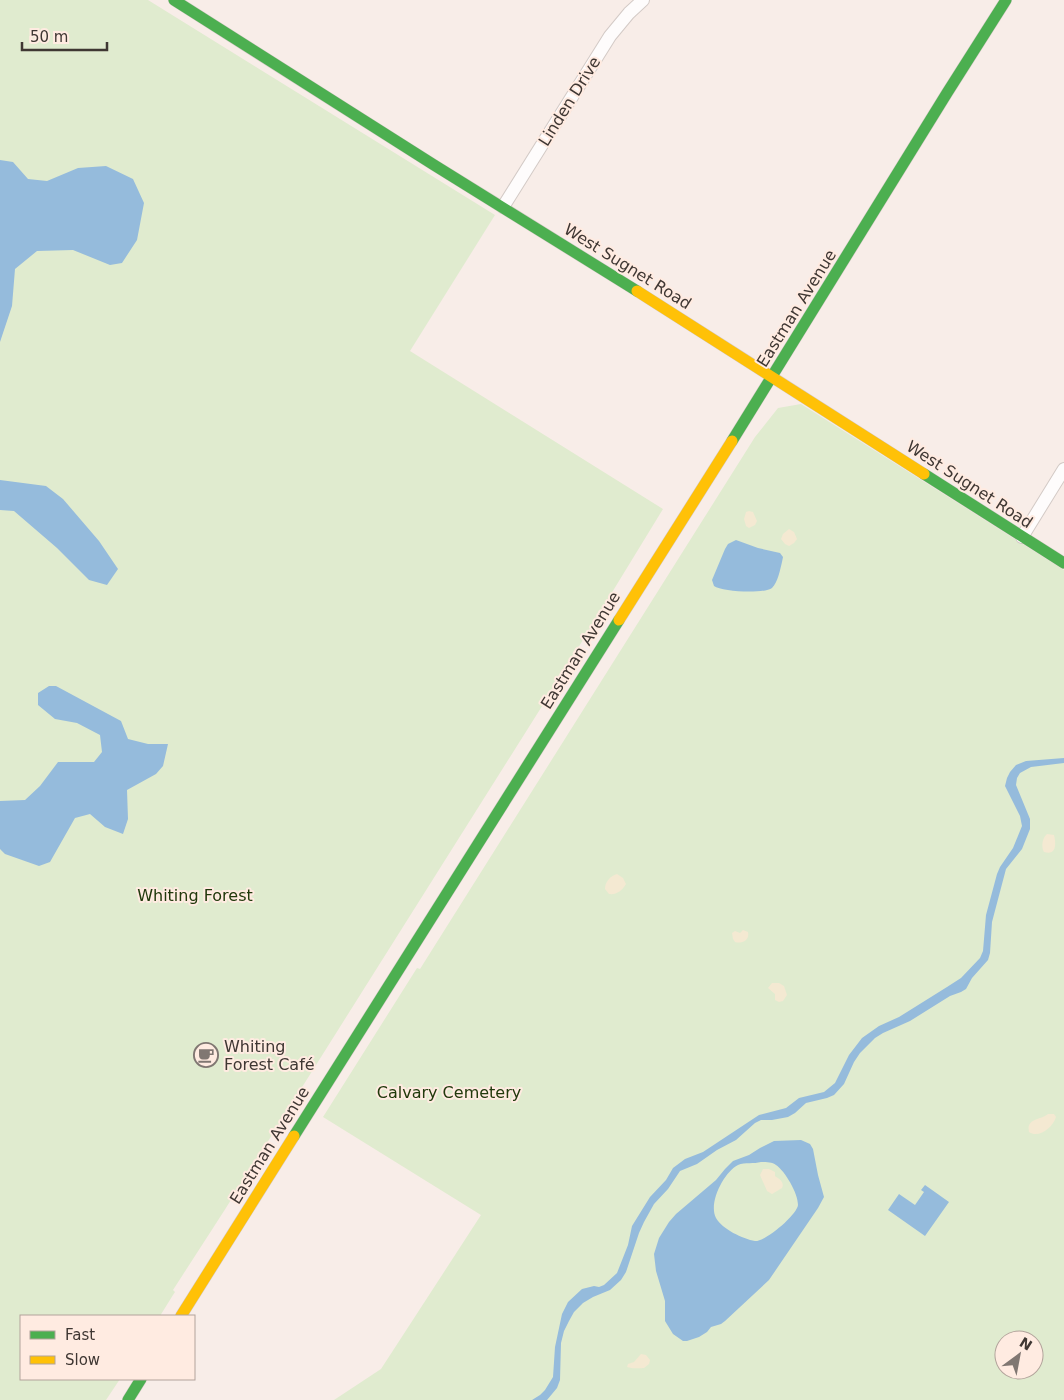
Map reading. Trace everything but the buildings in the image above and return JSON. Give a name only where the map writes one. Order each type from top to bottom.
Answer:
[{"type":"main road","name":"West Sugnet Road","points":[[174,0],[1064,563]]},
{"type":"main road","name":"Eastman Avenue","points":[[182,1315],[772,377],[1006,0]]},
{"type":"main road","points":[[128,1400],[140,1380]]},
{"type":"street","name":"Linden Drive","points":[[503,207],[610,36],[629,13],[643,0]]},
{"type":"street","points":[[1022,537],[1064,469]]},
{"type":"green space","name":"Whiting Forest","points":[[0,0],[148,0],[495,215],[410,351],[663,509],[556,684],[173,1290],[175,1292],[161,1315],[20,1315],[20,1380],[119,1380],[106,1400],[0,1400]]},
{"type":"green space","name":"Calvary Cemetery","points":[[801,404],[1064,570],[1064,1400],[334,1400],[381,1369],[481,1215],[323,1117],[417,968],[420,969],[755,437],[778,408]]},
{"type":"sand","points":[[746,512],[753,512],[757,521],[755,525],[749,528],[746,526],[744,519]]},
{"type":"sand","points":[[789,529],[794,532],[797,539],[789,546],[781,539],[783,534]]},
{"type":"sand","points":[[1047,834],[1054,835],[1055,842],[1055,848],[1048,853],[1044,852],[1042,845]]},
{"type":"sand","points":[[617,874],[623,878],[626,884],[619,892],[609,894],[605,889],[606,884],[610,878]]},
{"type":"sand","points":[[743,930],[748,932],[747,939],[743,942],[735,942],[732,933],[735,931],[740,933]]},
{"type":"sand","points":[[772,983],[779,983],[784,986],[787,995],[783,1001],[775,1000],[775,994],[768,988]]},
{"type":"sand","points":[[1048,1114],[1054,1114],[1056,1117],[1049,1128],[1037,1134],[1029,1132],[1032,1122]]},
{"type":"sand","points":[[763,1169],[775,1172],[775,1176],[782,1182],[782,1188],[772,1194],[767,1191],[760,1175]]},
{"type":"sand","points":[[641,1354],[646,1355],[650,1360],[649,1364],[644,1368],[627,1367],[628,1364],[634,1362]]},
{"type":"water","points":[[0,160],[13,162],[28,179],[47,181],[78,168],[106,166],[133,179],[144,203],[137,240],[122,263],[110,265],[73,250],[37,251],[15,269],[12,306],[0,342]]},
{"type":"water","points":[[0,480],[46,486],[63,499],[99,541],[118,569],[107,585],[89,580],[57,548],[14,511],[0,510]]},
{"type":"water","points":[[736,540],[780,553],[783,557],[777,579],[772,588],[743,592],[725,590],[714,586],[712,580],[725,549],[728,544]]},
{"type":"water","points":[[49,686],[56,686],[121,721],[128,739],[148,744],[168,744],[163,766],[156,774],[127,790],[128,819],[123,834],[105,827],[90,814],[75,818],[50,862],[39,866],[5,854],[0,849],[0,801],[25,800],[40,786],[58,762],[94,762],[102,752],[100,735],[77,723],[55,719],[38,705],[38,693]]},
{"type":"water","points":[[1064,758],[1064,763],[1031,767],[1020,773],[1017,778],[1016,785],[1030,819],[1030,829],[1022,849],[1006,869],[992,922],[988,960],[972,978],[966,989],[950,996],[910,1021],[875,1038],[860,1053],[844,1084],[834,1095],[806,1103],[788,1117],[761,1120],[736,1140],[697,1164],[680,1171],[668,1189],[654,1204],[644,1222],[626,1272],[621,1280],[610,1290],[583,1303],[574,1312],[564,1331],[561,1343],[560,1380],[557,1388],[547,1400],[532,1400],[545,1390],[553,1377],[555,1347],[562,1314],[568,1302],[582,1289],[604,1285],[617,1273],[628,1245],[632,1226],[650,1197],[666,1180],[673,1168],[685,1159],[703,1152],[759,1115],[786,1108],[799,1098],[824,1092],[835,1083],[849,1055],[862,1038],[961,978],[980,958],[983,951],[986,915],[997,874],[1013,848],[1022,826],[1020,816],[1005,786],[1007,778],[1016,765],[1026,761]]},
{"type":"water","points":[[801,1140],[810,1144],[813,1149],[824,1197],[769,1280],[721,1324],[711,1327],[699,1337],[683,1341],[673,1334],[665,1321],[665,1301],[656,1271],[654,1254],[659,1238],[676,1214],[716,1180],[733,1161],[749,1155],[774,1141]],"holes":[[[769,1162],[780,1168],[793,1189],[798,1205],[792,1215],[780,1227],[766,1237],[755,1241],[739,1236],[723,1226],[716,1218],[714,1204],[719,1188],[733,1169],[741,1164]]]},
{"type":"water","points":[[925,1185],[949,1202],[925,1236],[888,1210],[899,1194],[915,1205],[924,1192],[921,1190]]},
{"type":"traffic: fast","points":[[174,0],[637,291]]},
{"type":"traffic: fast","points":[[732,441],[1006,0]]},
{"type":"traffic: fast","points":[[924,474],[1064,563]]},
{"type":"traffic: fast","points":[[294,1136],[619,620]]},
{"type":"traffic: fast","points":[[128,1400],[140,1380]]},
{"type":"traffic: slow","points":[[637,291],[924,474]]},
{"type":"traffic: slow","points":[[619,620],[732,441]]},
{"type":"traffic: slow","points":[[182,1315],[294,1136]]},
{"type":"place","name":"Whiting Forest Café","points":[[206,1055]]}]
